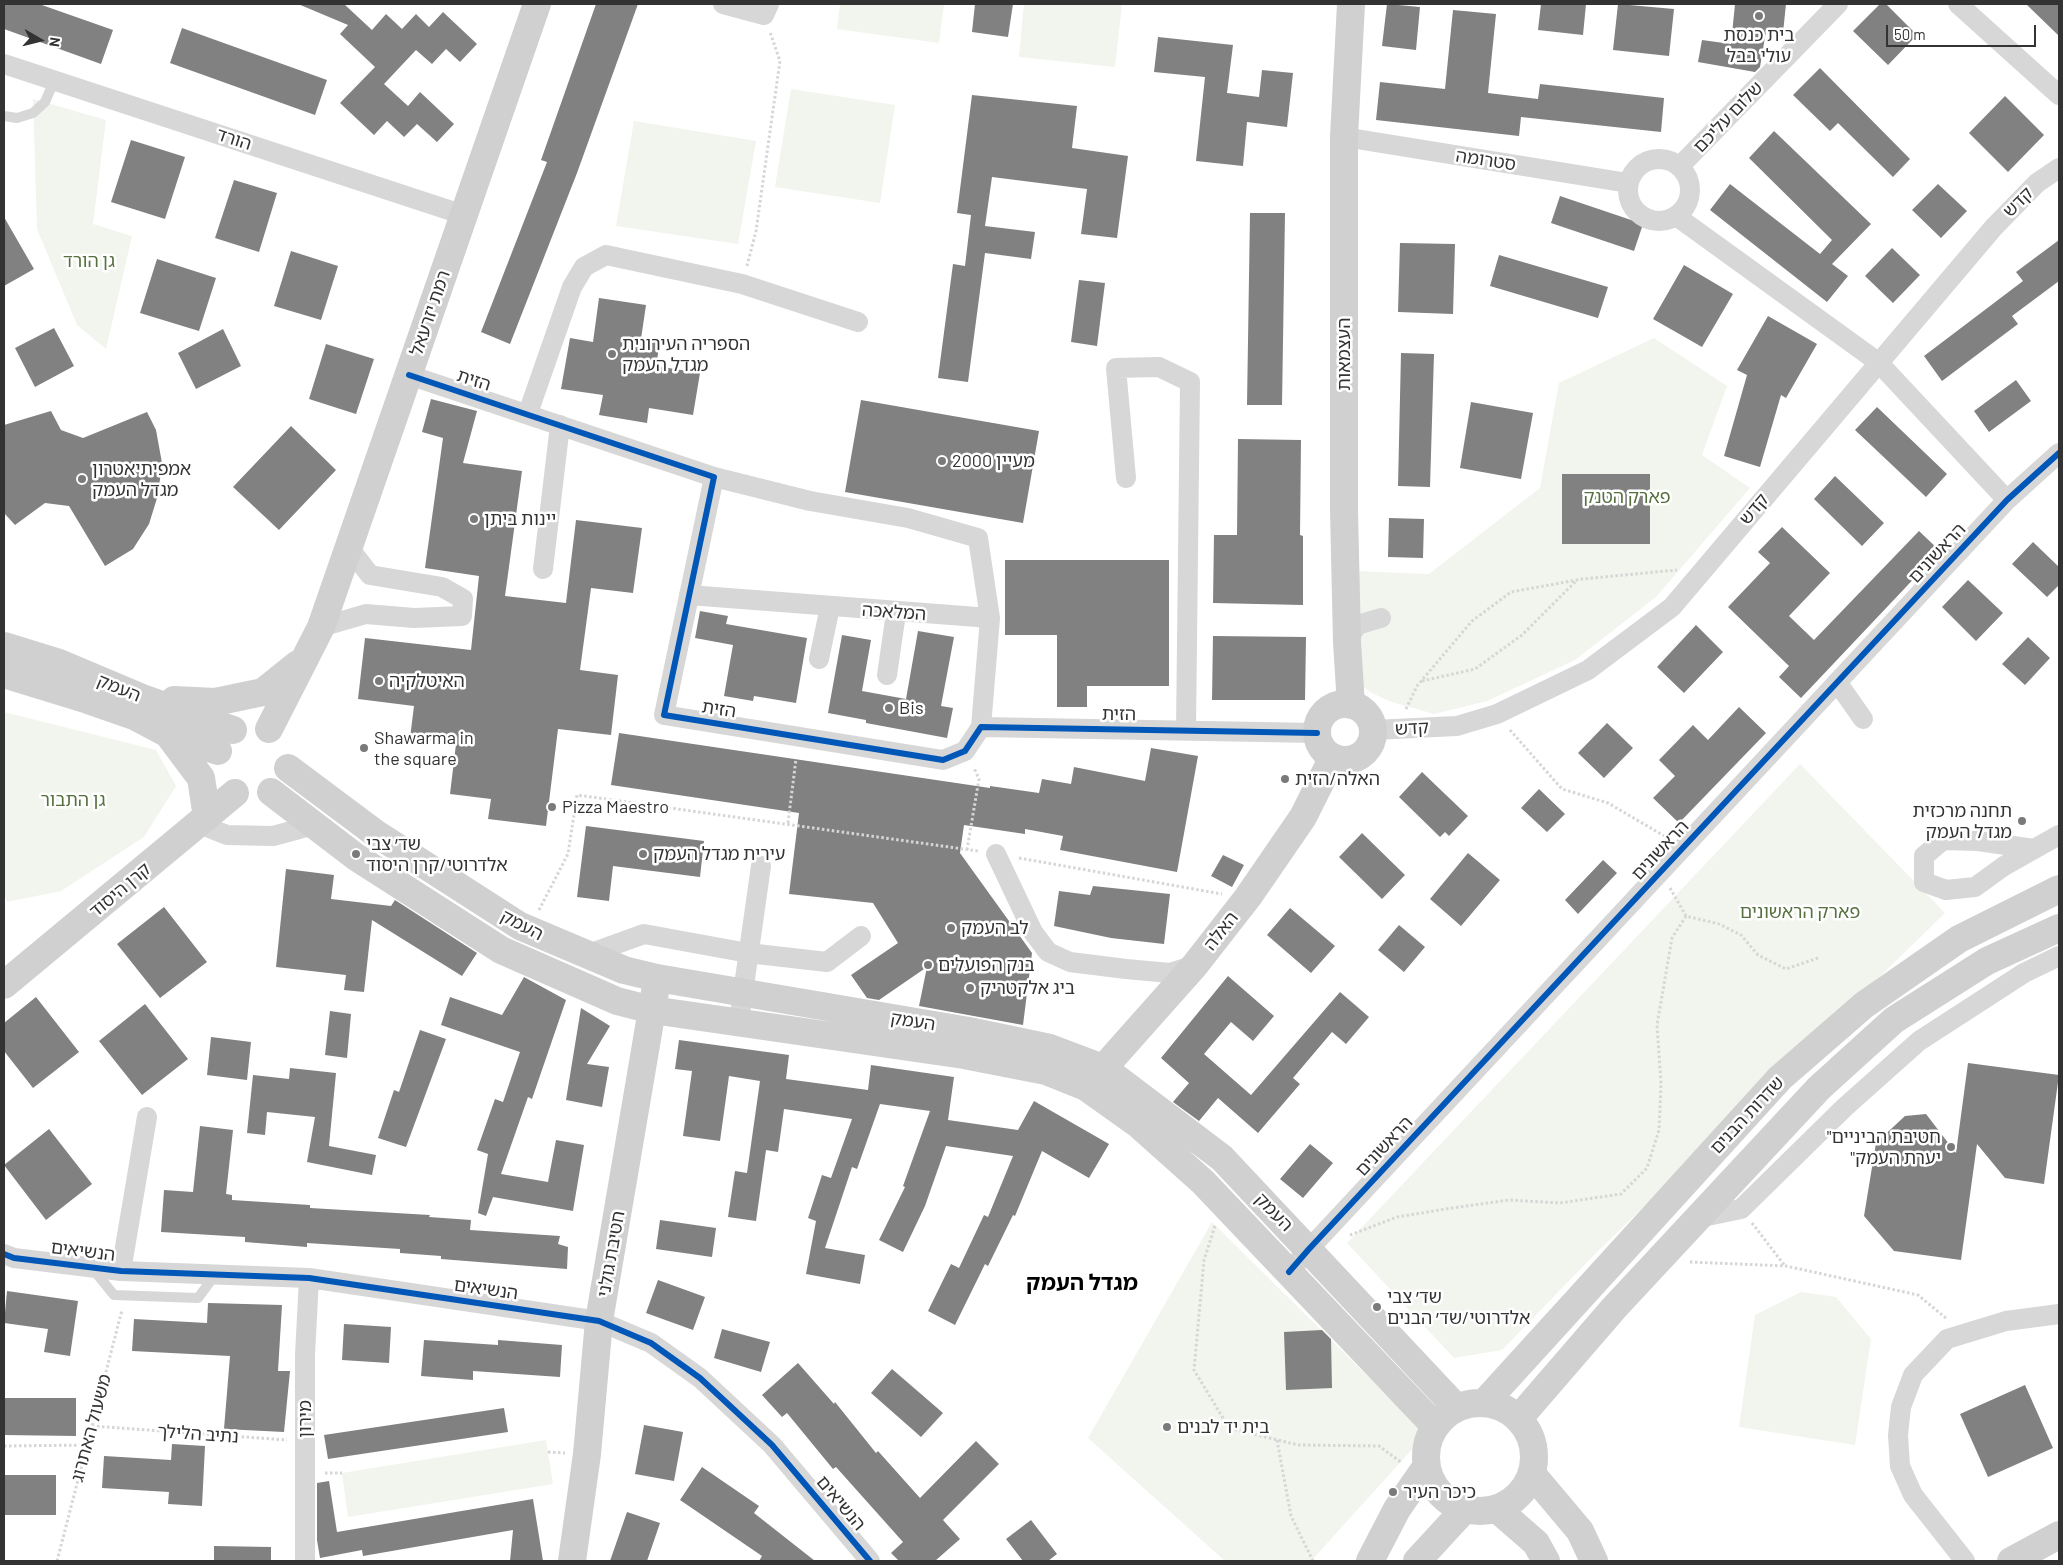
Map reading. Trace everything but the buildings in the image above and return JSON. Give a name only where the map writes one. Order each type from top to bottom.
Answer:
[{"type":"main road","name":"רמת יזרעאל","points":[[269,729],[321,627],[537,4]]},
{"type":"main road","name":"העצמאות","points":[[1351,4],[1344,137],[1344,500],[1347,642],[1351,705]]},
{"type":"main road","name":"העמק","points":[[4,646],[58,663],[142,698],[226,741]]},
{"type":"main road","points":[[142,698],[215,702],[263,692],[305,659]]},
{"type":"main road","name":"העמק","points":[[4,674],[134,716],[168,734],[226,741]]},
{"type":"main road","points":[[1342,704],[1351,705],[1366,714],[1384,730],[1372,738],[1364,753],[1349,760],[1333,757],[1322,747],[1318,733],[1321,717],[1327,711],[1342,704]]},
{"type":"main road","points":[[245,725],[257,725],[269,729],[279,736],[285,745],[288,768],[279,785],[272,792],[253,797],[235,793],[219,775],[216,763],[226,741],[245,725]]},
{"type":"main road","points":[[168,734],[201,778],[203,821]]},
{"type":"main road","name":"האלה","points":[[1095,1078],[1195,965],[1248,896],[1303,817],[1333,757]]},
{"type":"main road","name":"העמק","points":[[288,768],[376,833],[528,930],[624,970],[657,978],[742,993],[970,1031],[1050,1048],[1222,1158],[1456,1407]]},
{"type":"main road","name":"העמק","points":[[272,792],[356,857],[501,950],[617,1001],[652,1010],[964,1055],[1046,1071],[1095,1078],[1138,1124],[1222,1202],[1435,1426]]},
{"type":"main road","name":"קרן היסוד","points":[[4,985],[235,793]]},
{"type":"main road","name":"שדרות הבנים","points":[[1485,1402],[1780,1078],[1864,1005],[1959,939],[2059,889]]},
{"type":"main road","name":"שדרות הבנים","points":[[1519,1418],[1658,1260],[1819,1088],[1894,1020],[1987,961],[2059,928]]},
{"type":"main road","name":"חטיבת גולני","points":[[572,1561],[587,1454],[599,1321],[657,978]]},
{"type":"main road","points":[[1370,1561],[1397,1509],[1423,1472],[1428,1438],[1435,1426],[1456,1407],[1470,1403],[1485,1402],[1504,1407],[1519,1418],[1530,1434],[1535,1454],[1532,1474],[1524,1489],[1512,1501],[1497,1509],[1480,1512],[1464,1510],[1446,1500],[1423,1472]]},
{"type":"main road","points":[[1532,1474],[1580,1531],[1594,1561]]},
{"type":"main road","points":[[1497,1509],[1536,1543],[1546,1561]]},
{"type":"main road","points":[[1417,1561],[1464,1510]]},
{"type":"main road","points":[[2011,1561],[2059,1535]]},
{"type":"street","points":[[723,4],[766,9]]},
{"type":"street","name":"שלום עליכם","points":[[1680,166],[1838,4]]},
{"type":"street","points":[[1958,4],[2059,95]]},
{"type":"street","name":"הורד","points":[[4,64],[464,215]]},
{"type":"street","name":"סטרומה","points":[[1344,137],[1628,183]]},
{"type":"street","points":[[1660,158],[1680,166],[1690,182],[1690,192],[1684,210],[1667,221],[1656,221],[1646,218],[1631,204],[1628,194],[1628,183],[1636,169],[1649,160],[1660,158]]},
{"type":"street","name":"קדש","points":[[1384,730],[1457,726],[1497,714],[1588,670],[1672,607],[1994,227],[2038,183],[2059,168]]},
{"type":"street","points":[[1676,216],[1878,362],[2007,500]]},
{"type":"street","points":[[528,413],[572,286],[584,267],[606,255],[742,284],[858,322]]},
{"type":"street","points":[[1126,478],[1116,368],[1159,367],[1190,382],[1186,730]]},
{"type":"street","name":"הזית","points":[[409,375],[528,413],[714,477],[664,715],[943,760],[965,751]]},
{"type":"street","points":[[543,569],[560,425]]},
{"type":"street","name":"הראשונים","points":[[1289,1272],[2007,500],[2059,453]]},
{"type":"street","points":[[714,477],[810,501],[908,518],[978,538],[990,618],[981,727],[965,751]]},
{"type":"street","points":[[321,627],[366,614],[414,618],[462,616],[463,599],[442,587],[370,575],[349,548]]},
{"type":"street","name":"המלאכה","points":[[689,595],[896,613],[990,618]]},
{"type":"street","points":[[818,659],[830,607]]},
{"type":"street","points":[[887,675],[896,613]]},
{"type":"street","points":[[1347,642],[1358,626],[1371,619],[1381,618]]},
{"type":"street","points":[[1837,682],[1863,719]]},
{"type":"street","name":"הזית","points":[[981,727],[1318,733]]},
{"type":"street","points":[[203,821],[227,835],[254,836],[273,836],[314,825]]},
{"type":"street","points":[[2034,849],[1978,841],[1943,840],[1924,856],[1924,882],[1946,890],[1975,887],[2004,866],[2059,835]]},
{"type":"street","points":[[996,854],[1033,932],[1048,952],[1070,962],[1126,969],[1170,972],[1195,965]]},
{"type":"street","points":[[738,1021],[761,866]]},
{"type":"street","points":[[586,955],[644,934],[748,953],[827,962],[861,936]]},
{"type":"street","points":[[1698,1218],[1741,1209],[1844,1106],[1919,1042],[2024,973],[2059,956]]},
{"type":"street","points":[[122,1271],[147,1117]]},
{"type":"street","name":"הנשיאים","points":[[4,1254],[14,1258],[122,1271],[309,1278],[599,1321],[651,1343],[700,1378],[772,1445],[870,1561]]},
{"type":"street","name":"מירון","points":[[305,1561],[305,1355],[309,1278]]},
{"type":"street","points":[[1965,1561],[1913,1495],[1900,1466],[1898,1436],[1901,1407],[1913,1374],[1946,1339],[2006,1321],[2059,1314]]},
{"type":"lane","points":[[4,116],[17,118],[33,113],[45,102],[54,80]]},
{"type":"lane","points":[[91,1267],[114,1295],[198,1298],[215,1275]]},
{"type":"path","points":[[742,284],[756,231],[780,60],[766,9]]},
{"type":"path","points":[[1384,730],[1472,621],[1511,592],[1577,580],[1704,568]]},
{"type":"path","points":[[1422,681],[1475,669],[1522,635],[1577,580]]},
{"type":"path","points":[[1497,714],[1562,788],[1608,803],[1683,847]]},
{"type":"path","points":[[965,751],[979,779],[967,850]]},
{"type":"path","points":[[788,823],[796,759]]},
{"type":"path","points":[[528,930],[568,854],[577,795],[788,823],[996,854],[1198,891],[1248,896]]},
{"type":"path","points":[[1662,870],[1679,906],[1686,916],[1719,924],[1741,935],[1758,955],[1786,969],[1818,958]]},
{"type":"path","points":[[1347,1236],[1397,1217],[1452,1208],[1509,1200],[1560,1202],[1621,1194],[1647,1168],[1659,1130],[1661,1084],[1657,1025],[1672,938],[1686,916]]},
{"type":"path","points":[[1222,1202],[1204,1260],[1194,1370],[1229,1428],[1298,1445],[1379,1446],[1423,1472]]},
{"type":"path","points":[[1741,1209],[1786,1266]]},
{"type":"path","points":[[1658,1260],[1786,1266],[1918,1295],[1965,1333]]},
{"type":"path","points":[[1277,1440],[1291,1516],[1313,1561]]},
{"type":"path","points":[[4,1446],[87,1445]]},
{"type":"green space","points":[[840,4],[944,4],[939,43],[837,29]]},
{"type":"green space","points":[[1024,4],[1122,4],[1115,67],[1019,57]]},
{"type":"green space","points":[[791,89],[895,105],[880,203],[775,187]]},
{"type":"green space","name":"גן הורד","points":[[33,99],[106,120],[93,224],[132,236],[106,349],[77,325],[37,229]]},
{"type":"green space","points":[[634,121],[756,141],[738,244],[616,226]]},
{"type":"green space","name":"פארק הטנק","points":[[1654,338],[1727,386],[1702,455],[1750,488],[1656,597],[1575,660],[1487,701],[1434,714],[1389,701],[1370,692],[1356,681],[1353,571],[1429,574],[1540,488],[1559,383]]},
{"type":"green space","name":"גן התבור","points":[[4,712],[156,750],[176,786],[144,837],[61,891],[7,902],[4,895]]},
{"type":"green space","name":"פארק הראשונים","points":[[1800,764],[1945,913],[1593,1256],[1502,1350],[1454,1358],[1347,1243]]},
{"type":"green space","points":[[1212,1222],[1426,1434],[1311,1561],[1225,1561],[1088,1438]]},
{"type":"green space","points":[[1801,1292],[1836,1297],[1871,1339],[1855,1445],[1739,1427],[1755,1315]]},
{"type":"green space","points":[[546,1440],[553,1484],[348,1517],[342,1473]]},
{"type":"cycle path","points":[[409,375],[714,477],[664,715],[943,760],[965,751],[981,727],[1317,733]]},
{"type":"cycle path","points":[[1289,1272],[2007,500],[2059,453]]},
{"type":"cycle path","points":[[4,1254],[14,1258],[121,1271],[309,1278],[599,1321],[651,1343],[700,1378],[772,1445],[870,1561]]},
{"type":"place","name":"בית כנסת עולי בבל","points":[[1759,16]]},
{"type":"place","name":"הספריה העירונית מגדל העמק","points":[[612,354]]},
{"type":"place","name":"מעיין 2000","points":[[942,461]]},
{"type":"place","name":"אמפיתיאטרון מגדל העמק","points":[[82,479]]},
{"type":"place","name":"יינות ביתן","points":[[474,519]]},
{"type":"place","name":"האיטלקיה","points":[[379,681]]},
{"type":"place","name":"Bis","points":[[889,708]]},
{"type":"place","name":"Shawarma in the square","points":[[364,748]]},
{"type":"place","name":"האלה/הזית","points":[[1285,779]]},
{"type":"place","name":"Pizza Maestro","points":[[552,807]]},
{"type":"place","name":"תחנה מרכזית מגדל העמק","points":[[2022,821]]},
{"type":"place","name":"שד׳ צבי אלדרוטי/קרן היסוד","points":[[356,854]]},
{"type":"place","name":"עירית מגדל העמק","points":[[643,854]]},
{"type":"place","name":"לב העמק","points":[[951,928]]},
{"type":"place","name":"בנק הפועלים","points":[[928,965]]},
{"type":"place","name":"ביג אלקטריק","points":[[970,988]]},
{"type":"place","name":"\"חטיבת הביניים \"יערת העמק","points":[[1951,1147]]},
{"type":"place","name":"שד׳ צבי אלדרוטי/שד׳ הבנים","points":[[1377,1307]]},
{"type":"place","name":"בית יד לבנים","points":[[1167,1427]]},
{"type":"place","name":"כיכר העיר","points":[[1393,1492]]},
{"type":"district","name":"מגדל העמק","points":[[1082,1283]]}]
